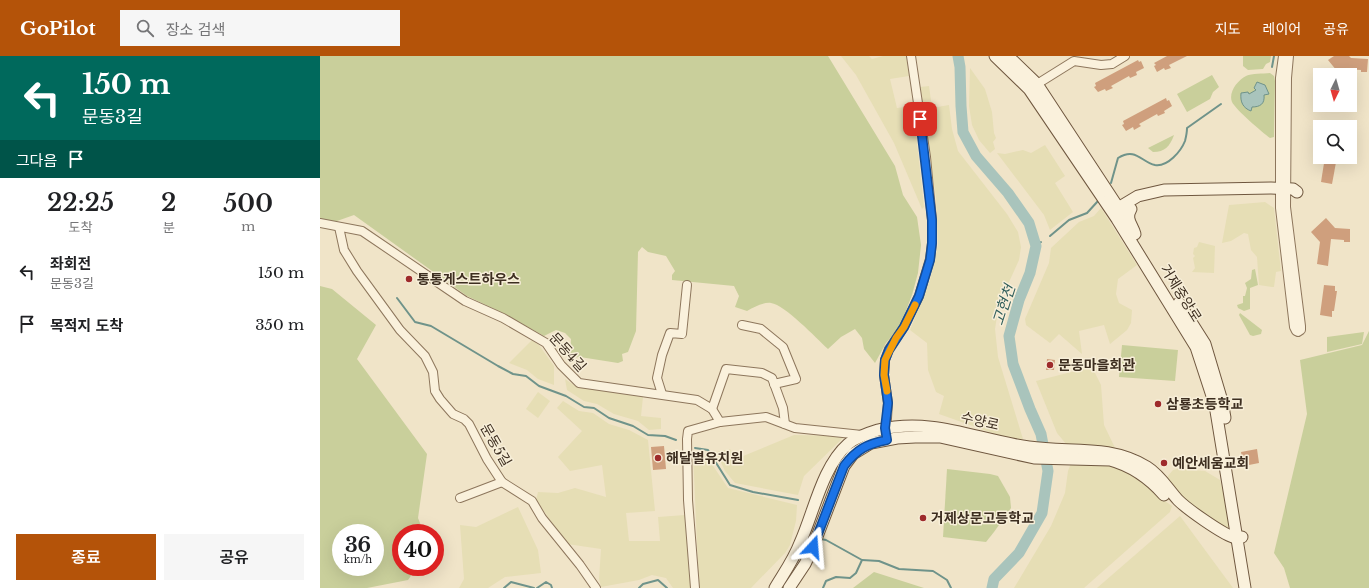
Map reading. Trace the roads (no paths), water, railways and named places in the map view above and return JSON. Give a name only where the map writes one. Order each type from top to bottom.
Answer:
[{"type":"main road","name":"거제중앙로","points":[[1003,57],[1033,87],[1121,211],[1134,234],[1205,344],[1222,401],[1240,540],[1240,563],[1245,588]]},
{"type":"main road","name":"거제중앙로","points":[[1033,87],[1110,196],[1118,202],[1121,211],[1196,347],[1215,405],[1234,521],[1252,588]]},
{"type":"main road","points":[[1121,211],[1142,202],[1157,198],[1283,192]]},
{"type":"main road","name":"수양로","points":[[775,588],[792,561],[801,543],[828,471],[834,460],[848,443],[863,435],[885,428],[912,426],[941,427],[1032,453]]},
{"type":"main road","name":"수양로","points":[[789,588],[805,564],[844,466],[853,454],[872,443],[915,437],[940,437],[1032,453],[1061,455],[1110,452],[1147,467],[1158,476],[1179,500],[1197,515],[1223,535],[1240,540]]},
{"type":"main road","points":[[1234,521],[1230,531],[1223,535],[1235,548],[1240,563]]},
{"type":"street","points":[[887,440],[885,428],[888,403],[884,375],[885,360],[892,344],[904,327],[919,296],[930,260],[932,243],[932,220],[926,156],[911,56]]},
{"type":"street","points":[[1033,87],[1074,61],[1101,65],[1112,64],[1125,56]]},
{"type":"street","points":[[1283,56],[1280,78],[1283,192],[1301,326],[1301,330],[1298,332],[1294,327],[1280,208],[1283,192],[1286,78],[1289,56]]},
{"type":"street","name":"문동4길","points":[[320,223],[362,231],[465,301],[503,318],[546,343],[561,365],[579,383],[697,400],[712,409]]},
{"type":"street","name":"문동5길","points":[[339,227],[344,250],[356,272],[400,330],[425,356],[433,372],[435,391],[440,399],[453,414],[464,419],[469,424],[487,459],[502,482],[532,501],[542,518],[580,565],[596,588]]},
{"type":"street","points":[[662,394],[658,378],[662,355],[670,333],[682,334],[686,285]]},
{"type":"street","points":[[742,325],[761,329],[783,347],[796,379],[774,384]]},
{"type":"street","points":[[720,422],[712,409],[726,369],[762,373],[772,378],[783,408],[785,424]]},
{"type":"street","points":[[695,588],[688,500],[688,431],[720,422],[766,417],[801,429],[863,435]]},
{"type":"street","points":[[460,498],[502,482]]},
{"type":"water","points":[[1257,82],[1265,85],[1269,94],[1264,95],[1263,103],[1260,106],[1252,107],[1251,111],[1243,104],[1241,93],[1248,92],[1249,94],[1256,90],[1254,88]]},
{"type":"waterway","name":"고현천","points":[[958,56],[960,67],[963,132],[976,156],[1008,193],[1029,223],[1036,246],[1030,273],[1019,300],[1009,336],[1013,364],[1041,434],[1048,471],[1042,513],[1019,553],[994,579],[992,588]]},
{"type":"waterway","points":[[1272,67],[1274,56]]},
{"type":"waterway","points":[[1111,183],[1118,158],[1129,154],[1138,156],[1155,165],[1165,164],[1173,158],[1185,141],[1187,128],[1221,104]]},
{"type":"waterway","points":[[1050,236],[1069,220],[1087,213],[1098,201]]},
{"type":"waterway","name":"고현천","points":[[1036,246],[1041,242]]},
{"type":"waterway","points":[[397,298],[415,322],[431,326],[513,374],[526,376],[539,386],[566,396],[584,407],[594,408],[609,418],[633,426],[648,435],[665,436],[676,440]]},
{"type":"waterway","points":[[695,448],[708,450],[730,485],[753,492],[798,500]]},
{"type":"waterway","points":[[821,539],[826,540],[862,560],[879,561],[899,569],[933,571],[947,580],[951,588]]},
{"type":"waterway","points":[[823,588],[826,581],[836,577],[850,578],[856,573],[862,560]]},
{"type":"waterway","points":[[639,588],[643,584],[658,580],[667,588]]},
{"type":"waterway","points":[[504,588],[511,582],[534,588]]},
{"type":"waterway","points":[[537,588],[546,582],[551,585],[552,588]]},
{"type":"place","name":"통통게스트하우스","points":[[409,279]]},
{"type":"place","name":"문동마을회관","points":[[1050,365]]},
{"type":"place","name":"삼룡초등학교","points":[[1158,404]]},
{"type":"place","name":"해달별유치원","points":[[658,458]]},
{"type":"place","name":"예안세움교회","points":[[1164,463]]},
{"type":"place","name":"거제상문고등학교","points":[[923,518]]}]
